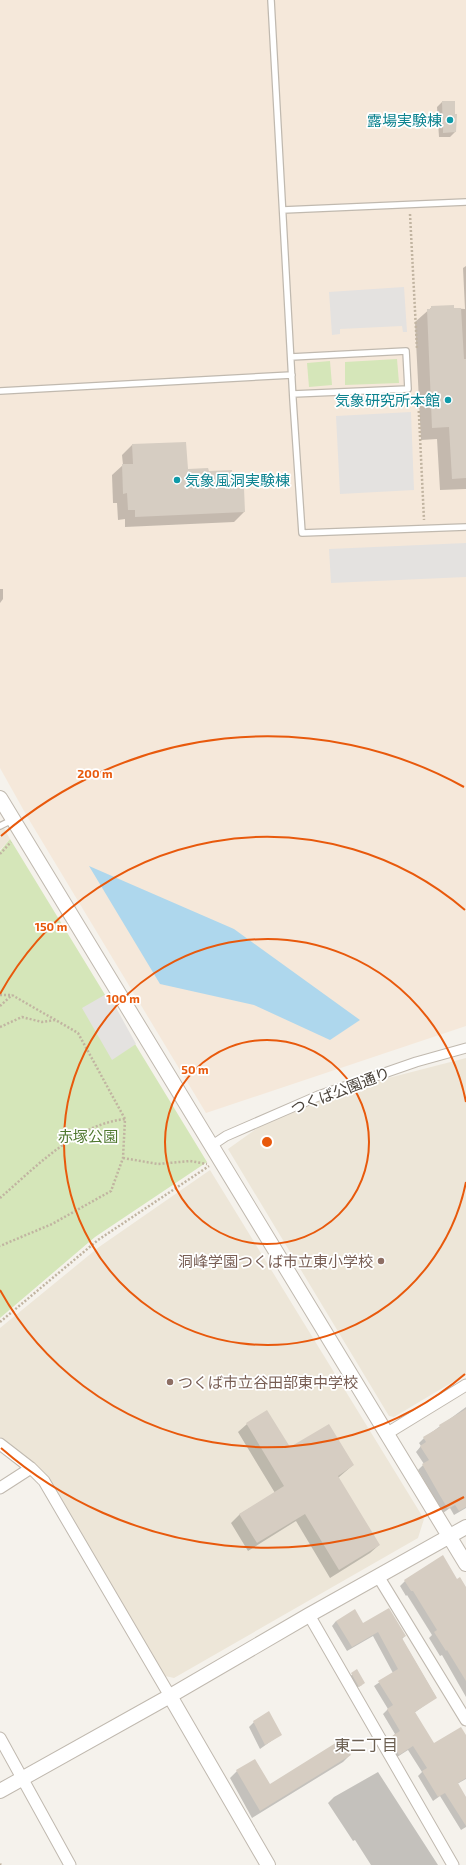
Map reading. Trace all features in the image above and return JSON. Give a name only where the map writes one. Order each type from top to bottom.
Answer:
[{"type":"street","points":[[0,798],[6,823],[224,1165],[466,1564]]},
{"type":"street","name":"つくば公園通り","points":[[217,1142],[226,1136],[318,1096],[416,1062],[466,1048]]},
{"type":"street","points":[[386,1434],[466,1385]]},
{"type":"street","points":[[0,1444],[31,1468],[44,1481],[268,1865]]},
{"type":"street","points":[[0,1488],[31,1468]]},
{"type":"street","points":[[0,1791],[170,1696],[308,1615],[466,1526]]},
{"type":"street","points":[[378,1576],[466,1720]]},
{"type":"street","points":[[308,1615],[453,1865]]},
{"type":"street","points":[[0,1738],[70,1865]]},
{"type":"lane","points":[[271,0],[302,533],[466,527]]},
{"type":"lane","points":[[283,210],[466,202]]},
{"type":"lane","points":[[291,357],[406,351],[408,389],[293,394]]},
{"type":"lane","points":[[0,391],[292,375]]},
{"type":"path","points":[[409,205],[417,349]]},
{"type":"path","points":[[418,395],[424,528]]},
{"type":"path","points":[[0,854],[14,839]]},
{"type":"path","points":[[0,1006],[12,994]]},
{"type":"path","points":[[0,995],[12,994],[78,1033],[125,1118],[123,1158],[111,1192],[52,1224],[0,1246]]},
{"type":"path","points":[[0,1027],[22,1018],[42,1022],[55,1020]]},
{"type":"path","points":[[0,1198],[68,1141],[111,1120],[125,1118]]},
{"type":"path","points":[[0,1322],[98,1240],[211,1165],[190,1162],[158,1164],[123,1158]]},
{"type":"shaded area","points":[[0,0],[466,0],[466,1026],[206,1113],[28,818],[0,768]]},
{"type":"shaded area","points":[[404,287],[407,332],[403,332],[402,326],[340,329],[340,334],[332,335],[329,292]]},
{"type":"shaded area","points":[[411,412],[414,490],[340,494],[336,416]]},
{"type":"shaded area","points":[[466,543],[466,577],[331,583],[329,549]]},
{"type":"shaded area","points":[[0,821],[10,839],[0,850]]},
{"type":"shaded area","points":[[108,993],[136,1044],[112,1060],[82,1008]]},
{"type":"shaded area","name":"洞峰学園つくば市立東小学校","points":[[466,1058],[466,1374],[394,1417],[389,1416],[228,1149],[263,1124],[319,1101],[369,1083]]},
{"type":"shaded area","name":"つくば市立谷田部東中学校","points":[[210,1170],[424,1519],[418,1538],[174,1678],[165,1676],[49,1478],[28,1458],[0,1437],[0,1328],[99,1247]]},
{"type":"green space","points":[[397,359],[399,383],[345,385],[345,362]]},
{"type":"green space","points":[[330,361],[332,385],[309,387],[307,363]]},
{"type":"green space","name":"赤塚公園","points":[[10,839],[207,1162],[95,1237],[0,1318],[0,851]]},
{"type":"water","points":[[89,866],[234,929],[360,1020],[330,1040],[254,1005],[160,984]]},
{"type":"building","name":"露場実験棟","points":[[442,101],[455,101],[455,114],[457,114],[456,132],[443,133]]},
{"type":"building","name":"気象研究所本館","points":[[454,305],[454,308],[461,308],[464,359],[466,359],[466,478],[452,479],[449,427],[432,428],[427,309],[431,309],[431,306]]},
{"type":"building","name":"気象風洞実験棟","points":[[186,442],[188,469],[208,468],[209,471],[232,470],[233,488],[244,488],[245,512],[135,517],[135,510],[128,510],[127,493],[123,494],[122,464],[133,464],[132,444]]},
{"type":"building","points":[[466,1409],[466,1507],[459,1511],[455,1505],[448,1509],[439,1494],[422,1464],[429,1460],[420,1446],[426,1442],[423,1437],[440,1427],[439,1425]]},
{"type":"building","points":[[267,1410],[290,1447],[329,1424],[354,1465],[338,1476],[380,1545],[339,1570],[305,1514],[257,1543],[239,1514],[284,1486],[246,1423]]},
{"type":"building","points":[[443,1555],[457,1579],[460,1577],[466,1587],[466,1681],[434,1632],[437,1630],[413,1591],[411,1591],[404,1580]]},
{"type":"building","points":[[389,1608],[406,1636],[402,1638],[437,1698],[415,1712],[434,1743],[461,1727],[466,1735],[466,1778],[458,1783],[466,1797],[466,1826],[445,1793],[438,1797],[422,1771],[427,1768],[413,1746],[399,1755],[389,1738],[400,1731],[387,1709],[393,1705],[378,1681],[398,1669],[378,1632],[352,1647],[336,1621],[355,1609],[363,1623]]},
{"type":"building","points":[[357,1669],[365,1683],[359,1687],[351,1673]]},
{"type":"building","points":[[269,1711],[282,1735],[265,1745],[253,1721]]},
{"type":"building","points":[[342,1739],[351,1755],[260,1811],[236,1770],[255,1759],[270,1784]]},
{"type":"place","name":"露場実験棟","points":[[450,120]]},
{"type":"place","name":"気象研究所本館","points":[[448,400]]},
{"type":"place","name":"気象風洞実験棟","points":[[177,480]]},
{"type":"place","name":"洞峰学園つくば市立東小学校","points":[[381,1261]]},
{"type":"place","name":"つくば市立谷田部東中学校","points":[[170,1382]]},
{"type":"district","name":"東二丁目","points":[[366,1744]]}]
